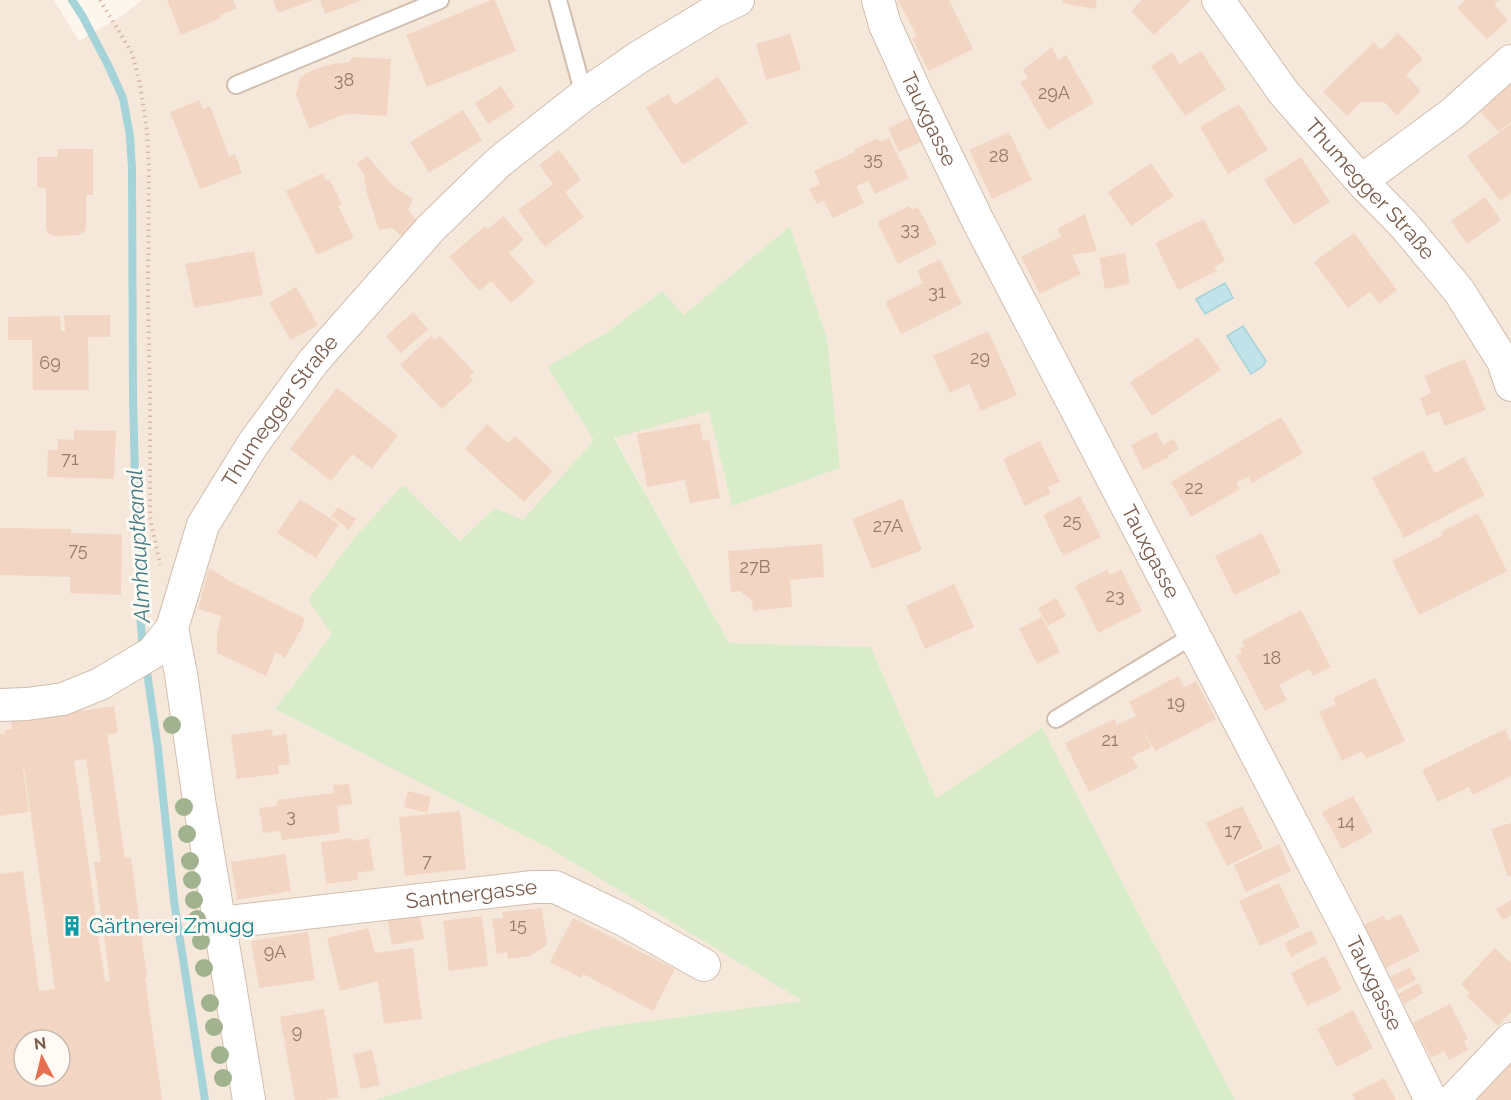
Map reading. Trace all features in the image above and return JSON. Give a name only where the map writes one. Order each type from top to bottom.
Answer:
[{"type":"street","name":"Thumegger Straße","points":[[0,705],[27,705],[63,699],[100,684],[142,659],[172,628],[202,525],[253,444],[313,362],[431,228],[499,162],[584,94],[639,57],[713,12],[738,0]]},
{"type":"street","name":"Tauxgasse","points":[[878,0],[885,26],[978,221],[1348,930],[1431,1100]]},
{"type":"street","name":"Thumegger Straße","points":[[1218,0],[1284,93],[1361,181],[1405,226],[1458,291],[1503,361],[1511,385]]},
{"type":"street","points":[[1361,181],[1452,114],[1511,62]]},
{"type":"street","points":[[172,628],[249,1100]]},
{"type":"street","name":"Santnergasse","points":[[219,923],[533,887],[555,887],[624,920],[704,965]]},
{"type":"street","points":[[1453,1100],[1511,1039]]},
{"type":"lane","points":[[236,85],[440,0]]},
{"type":"lane","points":[[558,0],[584,94]]},
{"type":"lane","points":[[1056,719],[1194,635]]},
{"type":"path","points":[[100,0],[132,53],[140,84],[147,132],[150,517],[162,575]]},
{"type":"shaded area","points":[[0,0],[54,0],[79,41],[123,15],[142,0],[1511,0],[1511,1100],[1235,1100],[1042,729],[936,798],[871,647],[729,643],[614,437],[709,410],[827,339],[790,226],[684,315],[661,292],[609,331],[548,367],[594,440],[523,521],[495,508],[460,541],[403,485],[332,634],[275,709],[549,848],[804,1001],[603,1027],[555,1039],[375,1100],[0,1100]]},
{"type":"green space","points":[[790,226],[827,339],[840,468],[732,506],[709,411],[614,438],[729,643],[871,647],[936,798],[1042,728],[1235,1100],[375,1100],[555,1039],[603,1027],[803,1001],[549,848],[275,709],[332,634],[308,600],[355,537],[403,485],[460,541],[495,508],[523,520],[594,440],[547,367],[609,331],[662,291],[684,315]]},
{"type":"water","points":[[1225,283],[1233,298],[1205,314],[1196,299]]},
{"type":"water","points":[[1243,326],[1266,361],[1263,366],[1251,374],[1227,336]]},
{"type":"building","points":[[167,0],[233,0],[237,8],[220,15],[221,18],[181,35]]},
{"type":"building","points":[[273,0],[314,0],[278,13]]},
{"type":"building","points":[[320,0],[362,0],[325,14]]},
{"type":"building","points":[[495,0],[516,51],[427,87],[406,35]]},
{"type":"building","points":[[898,0],[949,0],[973,49],[929,71],[912,38],[917,36]]},
{"type":"building","points":[[1063,0],[1097,0],[1095,9],[1062,3]]},
{"type":"building","points":[[1142,0],[1191,0],[1154,35],[1131,11]]},
{"type":"building","points":[[1466,0],[1500,0],[1494,5],[1508,20],[1487,39],[1457,8]]},
{"type":"building","points":[[1398,33],[1423,59],[1406,75],[1421,91],[1397,115],[1384,102],[1361,102],[1347,116],[1323,92],[1374,42],[1381,50]]},
{"type":"building","points":[[790,34],[801,70],[766,80],[756,44]]},
{"type":"building","points":[[1052,47],[1058,60],[1066,55],[1094,103],[1048,130],[1020,82],[1028,78],[1023,70]]},
{"type":"building","points":[[1201,51],[1226,89],[1185,116],[1151,66],[1172,52],[1180,64]]},
{"type":"building","points":[[353,57],[391,59],[387,116],[342,115],[309,129],[296,95],[300,77],[315,69],[349,62]]},
{"type":"building","points":[[718,77],[748,123],[683,165],[646,108],[668,94],[675,105]]},
{"type":"building","points":[[1511,81],[1511,122],[1499,132],[1479,110]]},
{"type":"building","points":[[501,86],[515,107],[488,124],[475,103]]},
{"type":"building","points":[[199,100],[203,109],[210,106],[229,156],[235,154],[242,173],[200,189],[170,112]]},
{"type":"building","points":[[1239,104],[1268,150],[1228,174],[1200,127]]},
{"type":"building","points":[[463,110],[482,140],[429,173],[410,142]]},
{"type":"building","points":[[912,117],[923,141],[899,152],[888,128]]},
{"type":"building","points":[[1511,124],[1511,193],[1500,201],[1467,156]]},
{"type":"building","points":[[1009,132],[1032,180],[992,199],[969,150]]},
{"type":"building","points":[[878,138],[880,142],[889,138],[909,178],[875,194],[868,181],[856,186],[864,203],[833,218],[824,201],[817,204],[809,189],[820,184],[814,171],[855,152],[854,150]]},
{"type":"building","points":[[58,149],[93,149],[93,195],[86,195],[86,229],[79,235],[53,236],[46,229],[46,188],[37,187],[37,157],[58,157]]},
{"type":"building","points":[[559,150],[581,180],[565,192],[584,217],[545,247],[518,210],[553,184],[539,165]]},
{"type":"building","points":[[367,156],[392,185],[413,199],[408,210],[419,223],[404,238],[392,228],[379,230],[366,190],[364,174],[357,164]]},
{"type":"building","points":[[1301,157],[1330,202],[1294,225],[1264,180]]},
{"type":"building","points":[[1151,163],[1174,196],[1131,226],[1108,192]]},
{"type":"building","points":[[323,173],[326,181],[329,179],[342,204],[338,206],[354,238],[317,255],[286,191]]},
{"type":"building","points":[[1485,197],[1501,220],[1467,244],[1451,221]]},
{"type":"building","points":[[909,206],[912,210],[918,207],[937,244],[898,264],[877,222]]},
{"type":"building","points":[[1085,214],[1097,251],[1072,255],[1081,274],[1040,294],[1021,257],[1062,236],[1057,229]]},
{"type":"building","points":[[503,216],[524,240],[509,253],[535,282],[511,303],[491,281],[479,291],[449,257],[485,226],[488,229]]},
{"type":"building","points":[[1204,219],[1225,261],[1214,267],[1217,271],[1178,290],[1155,243]]},
{"type":"building","points":[[1354,233],[1397,290],[1379,304],[1370,292],[1348,308],[1314,262]]},
{"type":"building","points":[[254,251],[263,295],[194,308],[185,264]]},
{"type":"building","points":[[1125,253],[1130,284],[1105,289],[1099,258]]},
{"type":"building","points":[[940,259],[962,304],[901,334],[885,302],[923,283],[917,271]]},
{"type":"building","points":[[296,287],[318,325],[291,340],[269,303]]},
{"type":"building","points":[[413,312],[428,329],[401,353],[386,336]]},
{"type":"building","points":[[64,315],[110,315],[110,337],[88,337],[89,390],[33,390],[32,340],[8,340],[8,317],[60,316],[61,331],[65,331]]},
{"type":"building","points":[[988,331],[1017,395],[981,411],[969,384],[950,393],[933,356]]},
{"type":"building","points":[[431,336],[435,340],[440,336],[474,372],[469,376],[473,380],[442,409],[400,365]]},
{"type":"building","points":[[1198,337],[1221,370],[1152,416],[1130,382]]},
{"type":"building","points":[[1465,359],[1486,410],[1445,426],[1439,411],[1427,416],[1420,398],[1431,393],[1424,376]]},
{"type":"building","points":[[337,388],[398,435],[372,469],[352,454],[331,481],[290,449]]},
{"type":"building","points":[[1281,417],[1303,453],[1252,483],[1249,476],[1236,483],[1240,489],[1191,517],[1171,482]]},
{"type":"building","points":[[700,423],[703,441],[709,439],[720,498],[690,503],[685,480],[647,487],[637,434]]},
{"type":"building","points":[[487,424],[508,443],[515,436],[553,471],[524,502],[465,449]]},
{"type":"building","points":[[74,430],[116,431],[114,479],[47,477],[48,450],[58,450],[58,439],[74,440]]},
{"type":"building","points":[[1156,432],[1163,445],[1174,439],[1179,449],[1168,455],[1169,457],[1143,470],[1131,445]]},
{"type":"building","points":[[1040,441],[1060,482],[1048,487],[1051,493],[1025,506],[1003,459]]},
{"type":"building","points":[[1423,450],[1435,473],[1464,457],[1485,495],[1404,538],[1372,478]]},
{"type":"building","points":[[1080,496],[1101,537],[1063,556],[1043,515]]},
{"type":"building","points":[[300,499],[339,524],[316,558],[277,533]]},
{"type":"building","points":[[902,499],[922,550],[872,569],[852,519]]},
{"type":"building","points":[[338,507],[356,519],[349,530],[331,516]]},
{"type":"building","points":[[1478,513],[1507,571],[1419,615],[1392,561],[1443,535],[1441,532]]},
{"type":"building","points":[[0,528],[71,529],[71,533],[122,534],[121,595],[70,593],[70,577],[0,575]]},
{"type":"building","points":[[1262,533],[1281,573],[1234,595],[1215,556]]},
{"type":"building","points":[[822,544],[824,577],[790,580],[792,607],[753,611],[752,601],[740,591],[731,592],[728,551]]},
{"type":"building","points":[[209,568],[235,584],[304,618],[303,626],[285,658],[276,652],[266,676],[217,653],[217,634],[221,616],[198,609]]},
{"type":"building","points":[[1121,569],[1142,611],[1098,633],[1075,586],[1107,570],[1110,575]]},
{"type":"building","points":[[954,584],[974,627],[925,649],[906,606]]},
{"type":"building","points":[[1056,598],[1066,616],[1048,626],[1038,608]]},
{"type":"building","points":[[1301,610],[1331,667],[1313,676],[1309,669],[1279,685],[1287,700],[1265,711],[1236,656],[1245,646],[1242,641]]},
{"type":"building","points":[[1042,617],[1060,652],[1037,664],[1019,629]]},
{"type":"building","points":[[1178,676],[1184,687],[1196,681],[1216,719],[1155,751],[1141,726],[1151,747],[1132,757],[1138,768],[1089,792],[1065,743],[1114,719],[1117,725],[1136,716],[1129,702]]},
{"type":"building","points":[[1375,678],[1405,741],[1366,759],[1362,751],[1342,761],[1319,712],[1336,704],[1333,698]]},
{"type":"building","name":"Gärtnerei Zmugg","points":[[114,706],[118,733],[107,734],[125,858],[131,858],[162,1100],[0,1100],[0,874],[23,871],[39,991],[55,989],[24,767],[29,812],[0,816],[0,734],[12,729],[11,721]],"holes":[[[86,759],[101,862],[94,862],[110,981],[105,982],[74,761]]]},
{"type":"building","points":[[272,729],[273,736],[286,734],[290,764],[278,766],[279,774],[237,779],[231,735]]},
{"type":"building","points":[[1505,729],[1511,742],[1511,776],[1473,795],[1469,787],[1438,802],[1422,770]]},
{"type":"building","points":[[349,784],[352,804],[337,806],[340,833],[282,840],[280,831],[263,833],[259,808],[277,806],[277,800],[334,793],[333,785]]},
{"type":"building","points":[[408,791],[431,797],[427,813],[404,807]]},
{"type":"building","points":[[1353,796],[1373,832],[1342,849],[1322,812]]},
{"type":"building","points":[[1242,806],[1263,848],[1227,866],[1206,823]]},
{"type":"building","points":[[460,811],[466,869],[405,876],[399,817]]},
{"type":"building","points":[[1511,823],[1511,876],[1508,877],[1491,829]]},
{"type":"building","points":[[352,838],[353,841],[369,838],[374,870],[357,873],[358,880],[326,884],[321,842]]},
{"type":"building","points":[[1279,844],[1291,871],[1246,892],[1234,865]]},
{"type":"building","points":[[285,854],[291,891],[237,900],[231,862]]},
{"type":"building","points":[[1279,883],[1300,927],[1260,946],[1239,901]]},
{"type":"building","points":[[1511,900],[1511,915],[1503,920],[1496,909]]},
{"type":"building","points":[[542,908],[547,945],[530,956],[508,959],[507,952],[497,954],[492,919],[503,918],[502,912]]},
{"type":"building","points":[[419,911],[424,939],[392,945],[387,917]]},
{"type":"building","points":[[1401,914],[1420,951],[1386,968],[1364,925],[1384,915],[1386,921]]},
{"type":"building","points":[[482,916],[488,966],[449,971],[443,921]]},
{"type":"building","points":[[573,918],[675,969],[653,1011],[583,974],[581,978],[550,962]]},
{"type":"building","points":[[368,928],[375,953],[413,948],[422,1019],[384,1024],[378,981],[340,991],[327,938]]},
{"type":"building","points":[[1311,930],[1318,943],[1291,957],[1284,943]]},
{"type":"building","points":[[308,932],[315,980],[259,988],[251,941]]},
{"type":"building","points":[[1495,948],[1511,963],[1511,1012],[1498,1026],[1467,997],[1470,993],[1461,984]]},
{"type":"building","points":[[1325,956],[1342,990],[1307,1006],[1291,973]]},
{"type":"building","points":[[1410,967],[1416,980],[1397,990],[1390,977]]},
{"type":"building","points":[[1418,983],[1423,993],[1404,1004],[1399,994]]},
{"type":"building","points":[[1450,1004],[1468,1039],[1464,1041],[1468,1050],[1449,1060],[1444,1051],[1431,1058],[1413,1023]]},
{"type":"building","points":[[324,1009],[339,1097],[325,1100],[295,1100],[280,1017]]},
{"type":"building","points":[[1353,1010],[1373,1048],[1337,1067],[1317,1029]]},
{"type":"building","points":[[372,1050],[380,1085],[361,1089],[353,1054]]},
{"type":"building","points":[[1511,1059],[1511,1100],[1476,1100],[1474,1098]]},
{"type":"building","points":[[1384,1078],[1396,1100],[1355,1100],[1352,1094]]},
{"type":"waterway","name":"Almhauptkanal","points":[[72,0],[108,65],[123,98],[130,136],[135,480],[142,546],[140,613],[143,650]]},
{"type":"waterway","name":"Almhauptkanal","points":[[146,665],[158,749],[174,901],[205,1100]]},
{"type":"place","name":"Gärtnerei Zmugg","points":[[72,926]]}]
